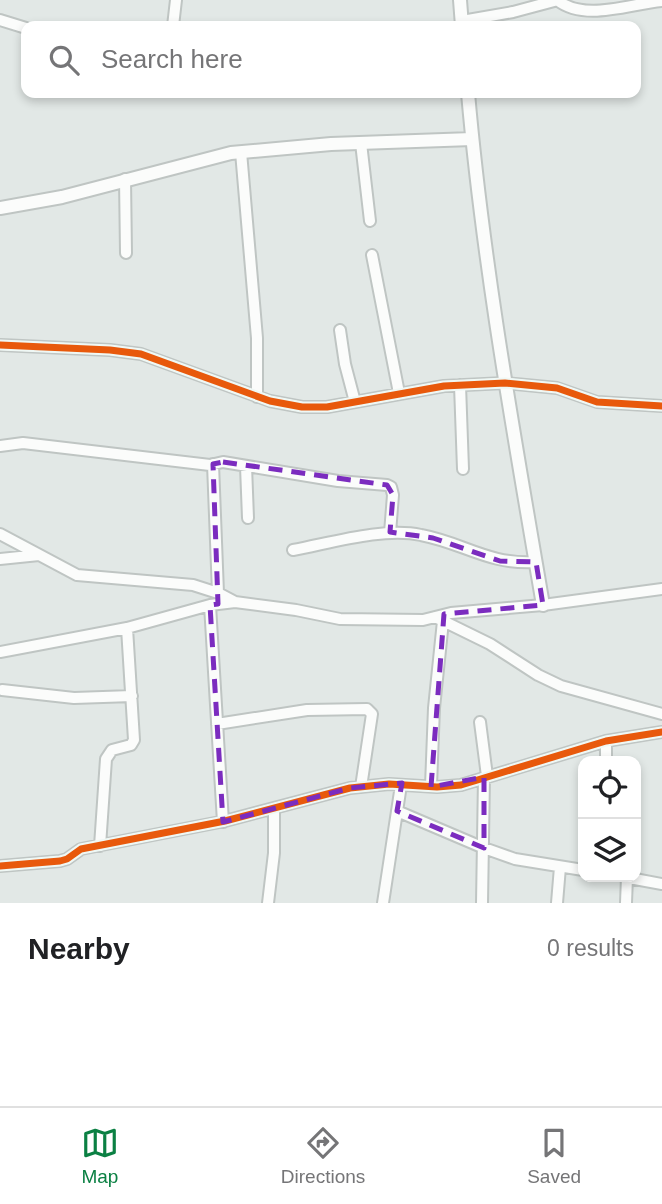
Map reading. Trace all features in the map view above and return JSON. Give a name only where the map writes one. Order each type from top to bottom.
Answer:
[{"type":"street","points":[[174,21],[176,0]]},
{"type":"street","points":[[460,0],[462,21]]},
{"type":"street","points":[[475,21],[558,0],[565,7],[593,12],[662,1]]},
{"type":"street","points":[[0,20],[21,26]]},
{"type":"street","points":[[468,98],[505,383],[543,605]]},
{"type":"street","points":[[0,208],[62,197],[241,152],[361,143],[472,139]]},
{"type":"street","points":[[361,143],[369,221]]},
{"type":"street","points":[[241,152],[257,338],[257,397]]},
{"type":"street","points":[[125,179],[126,253]]},
{"type":"street","points":[[372,255],[399,393]]},
{"type":"street","points":[[340,330],[355,402]]},
{"type":"street","points":[[0,345],[141,354],[257,397],[302,407],[319,408],[460,385],[505,383],[556,388],[597,402],[662,406]]},
{"type":"street","points":[[460,385],[463,469]]},
{"type":"street","points":[[0,446],[23,443],[214,464],[223,462],[319,478],[391,486],[393,495],[390,533]]},
{"type":"street","points":[[214,464],[218,593]]},
{"type":"street","points":[[246,466],[248,518]]},
{"type":"street","points":[[293,550],[390,533],[413,533],[500,561],[536,562]]},
{"type":"street","points":[[0,534],[77,575],[193,585],[235,602]]},
{"type":"street","points":[[0,559],[39,555]]},
{"type":"street","points":[[0,652],[127,628],[210,605],[235,602],[340,619],[423,620],[439,619],[451,613],[543,605],[662,589]]},
{"type":"street","points":[[210,605],[223,822]]},
{"type":"street","points":[[439,619],[490,644],[538,675],[561,686],[662,714]]},
{"type":"street","points":[[431,786],[439,619]]},
{"type":"street","points":[[100,846],[106,759],[112,750],[133,743],[127,628]]},
{"type":"street","points":[[2,690],[94,699],[132,696]]},
{"type":"street","points":[[217,724],[307,710],[367,709],[372,714],[361,787]]},
{"type":"street","points":[[480,722],[485,777],[482,903]]},
{"type":"street","points":[[0,866],[60,861],[81,849],[223,822],[361,787],[390,784],[461,785],[606,741],[662,732]]},
{"type":"street","points":[[606,741],[606,756]]},
{"type":"street","points":[[383,903],[401,785]]},
{"type":"street","points":[[268,903],[274,853],[274,808]]},
{"type":"street","points":[[397,811],[514,859],[578,869]]},
{"type":"street","points":[[556,903],[560,867]]},
{"type":"street","points":[[641,880],[662,884]]},
{"type":"street","points":[[625,882],[626,903]]},
{"type":"highlighted area","points":[[223,462],[387,485],[393,495],[390,532],[433,538],[500,561],[536,562],[543,605],[444,614],[431,787],[484,777],[484,848],[397,811],[402,783],[350,788],[223,822],[210,605],[218,604],[213,464]]},
{"type":"cycle path","points":[[0,345],[141,354],[270,401],[302,407],[327,407],[444,386],[505,383],[557,388],[597,402],[662,406]]},
{"type":"cycle path","points":[[0,866],[60,861],[81,849],[225,821],[350,788],[389,784],[437,787],[461,785],[606,741],[662,732]]}]
